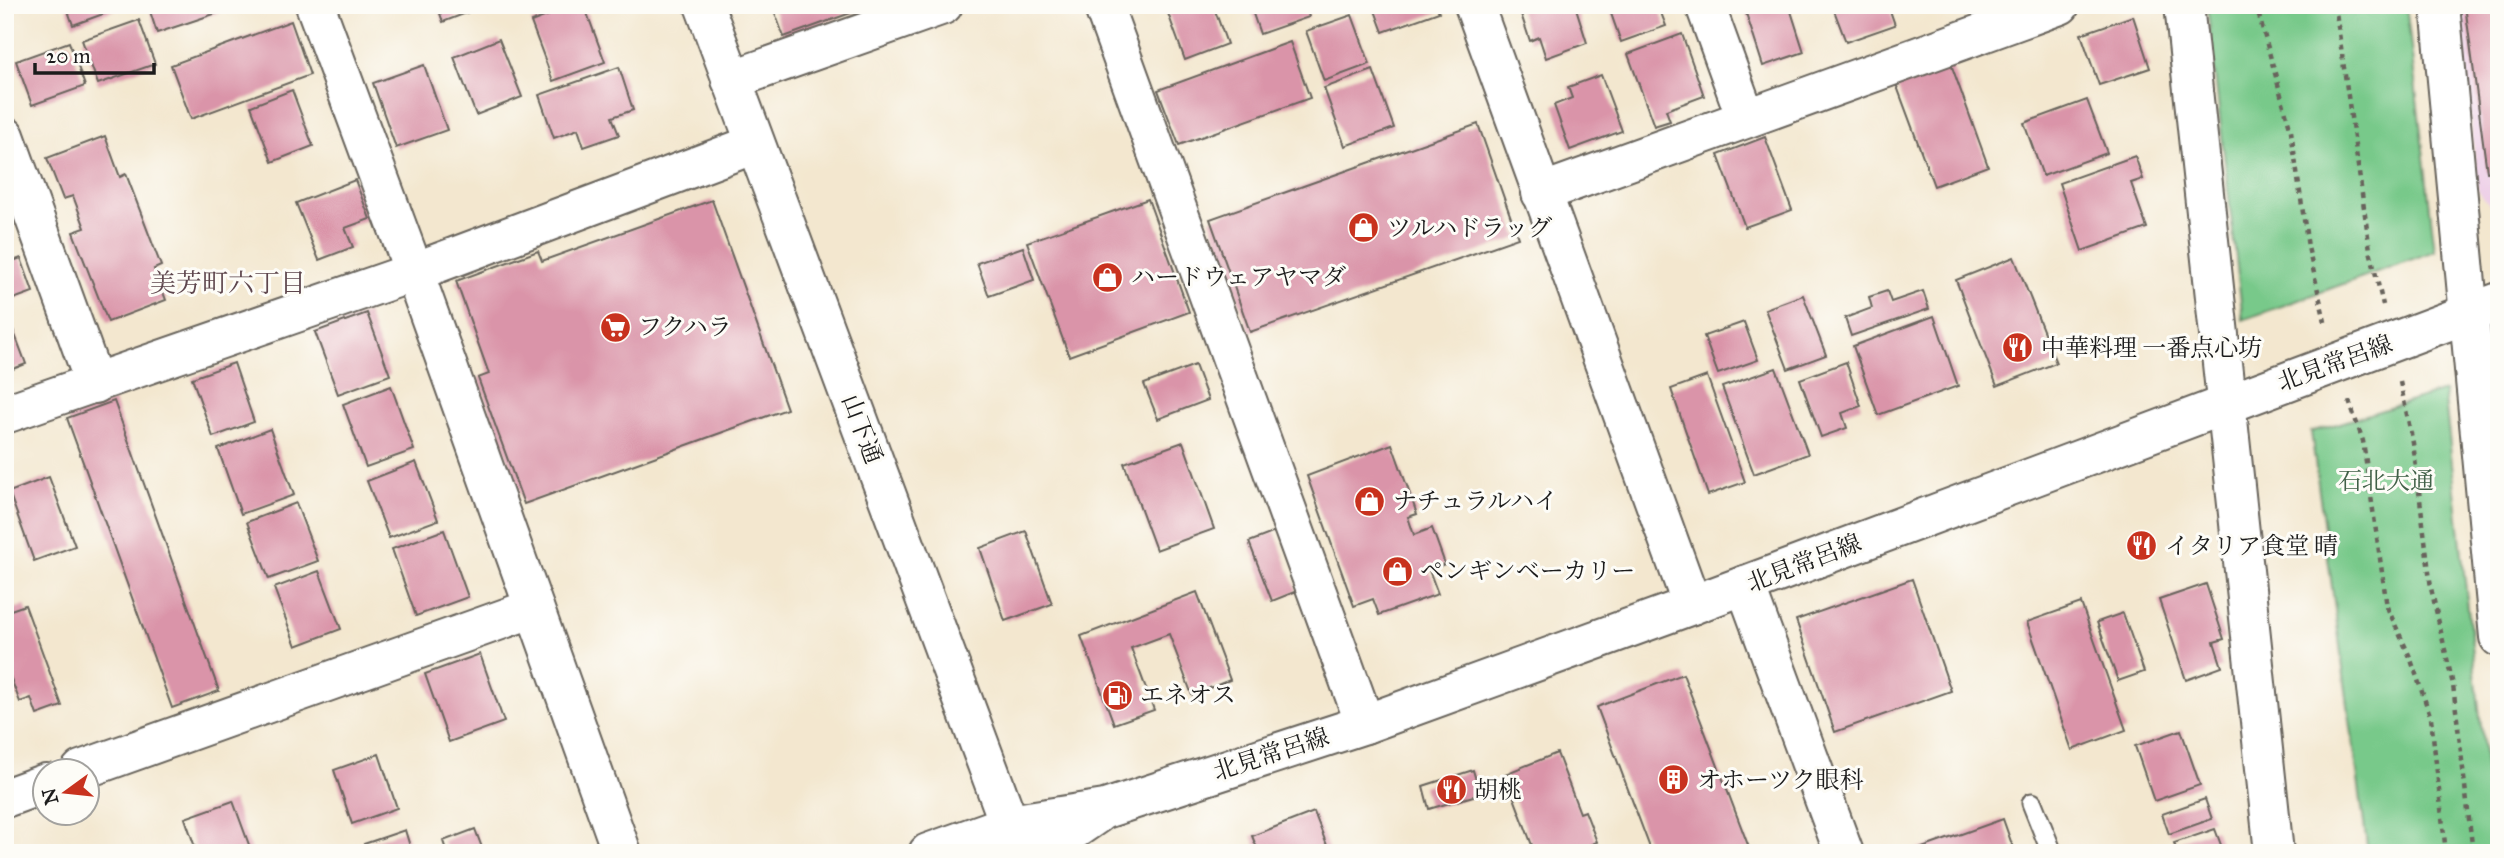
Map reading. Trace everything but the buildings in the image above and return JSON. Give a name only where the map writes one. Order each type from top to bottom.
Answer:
[{"type":"street","points":[[315,5],[414,272],[622,853]]},
{"type":"street","name":"山下通","points":[[704,5],[1014,838]]},
{"type":"street","points":[[731,80],[943,5]]},
{"type":"street","points":[[1103,5],[1365,724]]},
{"type":"street","points":[[1474,5],[1692,605]]},
{"type":"street","points":[[1704,5],[1746,118]]},
{"type":"street","points":[[1541,193],[2060,5]]},
{"type":"street","points":[[2184,5],[2274,853]]},
{"type":"street","points":[[2440,5],[2483,308],[2499,637]]},
{"type":"street","points":[[5,136],[95,384]]},
{"type":"street","points":[[5,414],[414,272],[755,144]]},
{"type":"street","name":"北見常呂線","points":[[928,853],[1014,838],[1365,724],[1692,605],[2483,308]]},
{"type":"street","points":[[1745,585],[1844,853]]},
{"type":"street","points":[[102,763],[534,608]]},
{"type":"street","points":[[5,798],[32,788]]},
{"type":"street","name":"北見常呂線","points":[[1040,853],[1105,808]]},
{"type":"lane","points":[[2032,803],[2052,853]]},
{"type":"path","points":[[2256,5],[2291,131],[2318,299],[2336,363],[2363,441],[2387,607],[2410,657],[2431,718],[2446,853]]},
{"type":"path","points":[[2335,5],[2370,250],[2413,443],[2431,587],[2453,685],[2473,853]]},
{"type":"shaded area","points":[[2459,5],[2499,5],[2499,217],[2478,190]]},
{"type":"green space","points":[[2207,5],[2406,5],[2435,251],[2243,320]]},
{"type":"green space","name":"石北大通","points":[[2444,391],[2495,853],[2368,853],[2311,432]]},
{"type":"place","name":"ツルハドラッグ","points":[[1364,228]]},
{"type":"place","name":"ハードウェアヤマダ","points":[[1108,277]]},
{"type":"place","name":"フクハラ","points":[[615,327]]},
{"type":"place","name":"中華料理 一番点心坊","points":[[2018,348]]},
{"type":"place","name":"ナチュラルハイ","points":[[1370,501]]},
{"type":"place","name":"イタリア食堂 晴","points":[[2142,546]]},
{"type":"place","name":"ペンギンベーカリー","points":[[1397,571]]},
{"type":"place","name":"エネオス","points":[[1117,695]]},
{"type":"place","name":"オホーツク眼科","points":[[1674,780]]},
{"type":"place","name":"胡桃","points":[[1451,790]]},
{"type":"district","name":"美芳町六丁目","points":[[228,283]]}]
